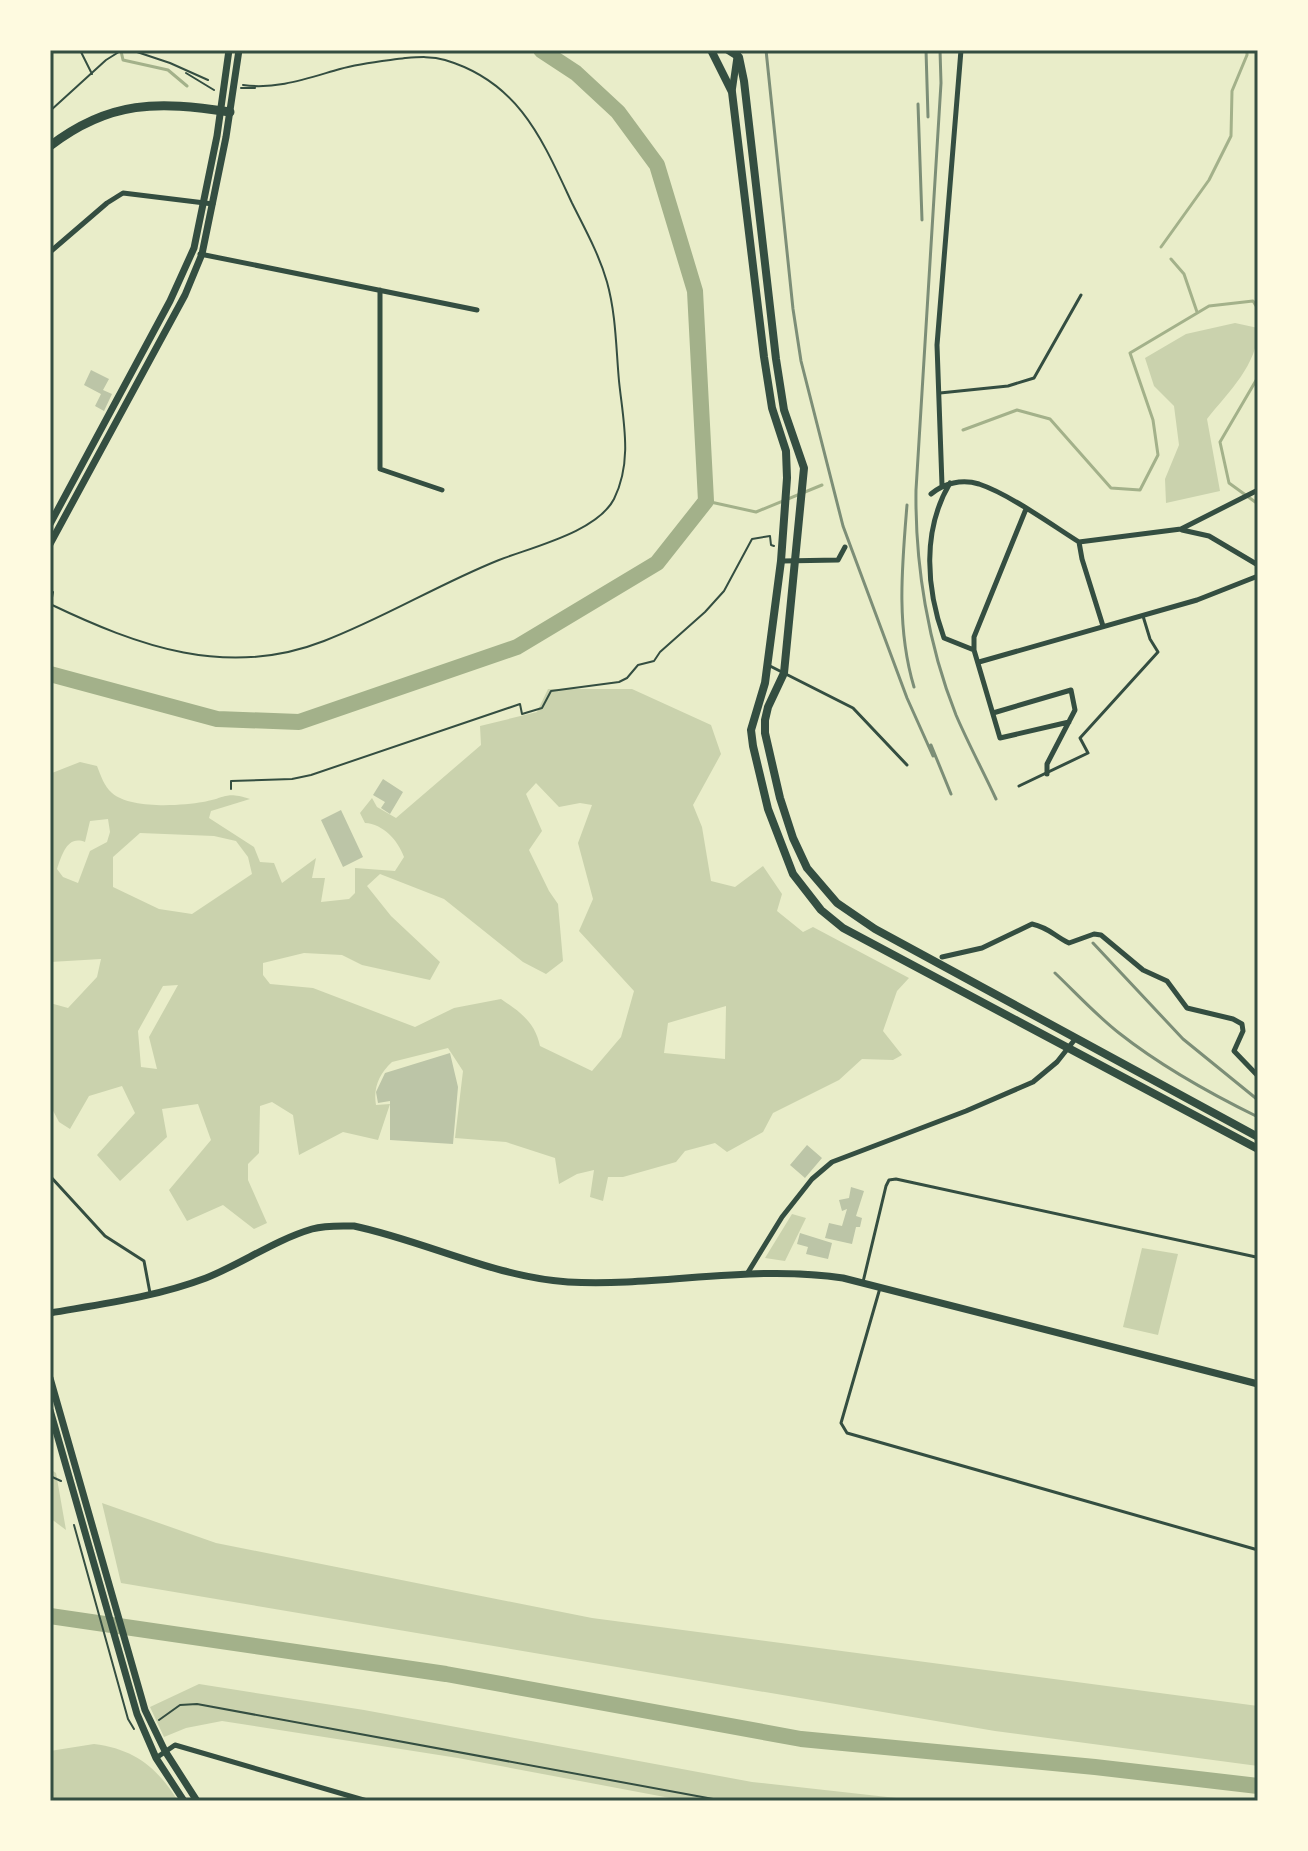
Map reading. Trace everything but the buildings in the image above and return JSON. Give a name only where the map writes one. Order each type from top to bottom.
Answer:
[{"type":"highway","points":[[50,146],[87,121],[123,108],[223,105]]},
{"type":"main road","points":[[711,50],[738,54]]},
{"type":"main road","points":[[711,50],[732,92],[764,357],[772,408],[786,451],[781,561],[768,665],[751,730],[768,809],[783,852],[804,891],[843,928],[1258,1149]]},
{"type":"main road","points":[[728,50],[738,54]]},
{"type":"main road","points":[[738,54],[744,81],[784,410],[804,468],[784,673],[768,707],[765,733],[780,798],[807,868],[837,903],[875,929],[1258,1137]]},
{"type":"street","points":[[50,544],[185,295],[202,254],[229,50]]},
{"type":"street","points":[[223,105],[238,86],[239,50]]},
{"type":"street","points":[[942,485],[937,345],[961,50]]},
{"type":"street","points":[[732,92],[738,54]]},
{"type":"street","points":[[50,252],[115,196],[123,193],[209,203]]},
{"type":"street","points":[[50,524],[170,301],[192,253],[209,203]]},
{"type":"street","points":[[192,253],[477,310]]},
{"type":"street","points":[[380,290],[380,469],[442,490]]},
{"type":"street","points":[[950,483],[931,526],[931,587],[936,617],[944,638],[974,650]]},
{"type":"street","points":[[931,494],[950,483],[977,483],[1079,542],[1181,529],[1255,492]]},
{"type":"street","points":[[64,499],[73,503]]},
{"type":"street","points":[[1026,509],[974,637],[974,650],[1000,738],[1069,722]]},
{"type":"street","points":[[1181,529],[1209,536],[1258,565]]},
{"type":"street","points":[[1079,542],[1103,626]]},
{"type":"street","points":[[781,561],[838,560],[845,547]]},
{"type":"street","points":[[979,662],[1197,600],[1258,576]]},
{"type":"street","points":[[993,713],[1071,690],[1075,710],[1047,764],[1047,774]]},
{"type":"street","points":[[942,957],[982,948],[1032,924],[1054,931],[1060,939],[1069,943],[1094,934],[1101,935],[1143,970],[1167,981],[1187,1008],[1242,1024],[1243,1031],[1234,1051],[1258,1076]]},
{"type":"street","points":[[747,1274],[782,1217],[812,1179],[832,1162],[1033,1082],[1070,1047],[1076,1037]]},
{"type":"street","points":[[50,1313],[150,1293],[206,1277],[311,1229],[331,1225],[354,1226],[504,1270],[565,1282],[800,1273],[863,1282],[1258,1384]]},
{"type":"street","points":[[50,1378],[63,1444]]},
{"type":"street","points":[[50,1410],[63,1444],[156,1758],[184,1801]]},
{"type":"street","points":[[141,1712],[197,1801]]},
{"type":"street","points":[[156,1758],[175,1745],[367,1801]]},
{"type":"lane","points":[[940,393],[1008,386],[1034,378],[1081,295]]},
{"type":"lane","points":[[1019,786],[1088,753],[1080,738],[1158,652],[1143,616]]},
{"type":"lane","points":[[768,665],[853,708],[907,765]]},
{"type":"lane","points":[[50,1176],[105,1236],[144,1261],[150,1293]]},
{"type":"lane","points":[[863,1282],[886,1186],[889,1180],[896,1179],[1256,1257]]},
{"type":"lane","points":[[881,1286],[841,1423],[847,1433],[1258,1550]]},
{"type":"path","points":[[80,50],[92,75]]},
{"type":"path","points":[[50,111],[122,50]]},
{"type":"path","points":[[131,50],[208,80]]},
{"type":"path","points":[[50,590],[53,592],[51,604],[105,630],[155,648],[201,657],[279,653],[324,641],[465,575],[578,530],[605,512],[614,499],[625,458],[626,435],[607,283],[588,234],[545,145],[518,105],[484,77],[441,58],[426,56],[342,68],[306,79],[260,87],[238,86]]},
{"type":"path","points":[[185,71],[209,88],[223,105]]},
{"type":"path","points":[[238,86],[260,87]]},
{"type":"path","points":[[231,789],[231,781],[292,779],[325,771],[520,704],[522,714],[542,708],[551,691],[623,680],[638,665],[654,661],[720,596],[752,539],[770,536],[771,545],[780,544]]},
{"type":"path","points":[[50,1476],[62,1482]]},
{"type":"path","points":[[74,1526],[128,1719],[134,1729]]},
{"type":"path","points":[[159,1720],[180,1705],[197,1704],[724,1801]]},
{"type":"green space","points":[[1235,323],[1258,328],[1257,341],[1248,366],[1207,419],[1220,491],[1166,503],[1165,479],[1179,445],[1174,406],[1154,386],[1145,358],[1186,334]]},
{"type":"green space","points":[[548,689],[632,689],[711,725],[721,754],[693,805],[702,827],[711,881],[735,887],[763,866],[782,894],[777,911],[803,932],[813,927],[909,978],[897,991],[883,1031],[902,1055],[893,1060],[862,1059],[839,1080],[773,1113],[763,1132],[727,1152],[715,1143],[685,1151],[676,1162],[623,1177],[608,1177],[603,1201],[590,1197],[594,1170],[577,1174],[559,1184],[555,1158],[506,1142],[455,1138],[463,1071],[448,1048],[392,1062],[380,1076],[376,1087],[376,1105],[390,1104],[378,1140],[343,1132],[299,1155],[293,1115],[272,1102],[260,1106],[259,1153],[248,1164],[248,1180],[267,1223],[254,1229],[223,1205],[187,1221],[169,1190],[211,1140],[198,1104],[162,1109],[167,1137],[120,1181],[97,1155],[135,1113],[122,1086],[89,1096],[70,1129],[59,1122],[50,1105],[50,1003],[68,1008],[97,977],[101,959],[50,962],[52,773],[80,762],[97,766],[112,793],[143,804],[193,803],[230,795],[250,799],[211,811],[209,818],[254,847],[260,862],[274,863],[282,883],[316,858],[312,878],[325,878],[321,902],[349,899],[355,893],[355,868],[395,871],[404,857],[389,834],[378,826],[365,823],[360,813],[372,798],[377,807],[396,818],[481,745],[480,726],[537,712]],"holes":[[[536,783],[559,807],[580,803],[592,805],[578,843],[593,899],[579,931],[634,991],[621,1037],[592,1071],[540,1046],[530,1024],[501,999],[454,1008],[415,1027],[313,988],[270,984],[263,975],[263,963],[304,953],[342,955],[362,965],[430,980],[440,962],[391,916],[367,886],[380,874],[444,899],[523,962],[546,974],[563,961],[558,904],[529,850],[542,831],[526,794]],[[108,819],[110,832],[107,842],[90,851],[78,883],[63,877],[57,869],[63,852],[70,844],[74,841],[85,842],[90,821]],[[140,833],[214,836],[236,841],[248,857],[252,874],[192,914],[159,909],[113,887],[113,857]],[[178,985],[149,1037],[157,1069],[141,1067],[138,1031],[163,986]],[[726,1006],[725,1059],[664,1053],[668,1023]]]},
{"type":"green space","points":[[792,1214],[806,1218],[785,1261],[765,1258]]},
{"type":"green space","points":[[1142,1248],[1178,1254],[1158,1335],[1123,1327]]},
{"type":"green space","points":[[50,1469],[56,1473],[66,1530],[50,1518]]},
{"type":"green space","points":[[102,1503],[216,1543],[592,1618],[1258,1706],[1258,1766],[995,1731],[121,1583]]},
{"type":"green space","points":[[199,1684],[364,1710],[752,1782],[923,1801],[686,1801],[458,1758],[222,1721],[186,1728],[164,1737],[150,1707]]},
{"type":"green space","points":[[94,1744],[133,1755],[162,1778],[178,1801],[50,1801],[50,1751]]},
{"type":"waterway","points":[[50,674],[217,719],[299,722],[517,647],[657,563],[706,501],[695,291],[657,165],[618,112],[576,73],[541,50]]},
{"type":"waterway","points":[[1161,247],[1209,180],[1231,136],[1232,91],[1247,50]]},
{"type":"waterway","points":[[121,51],[123,60],[168,70],[187,86]]},
{"type":"waterway","points":[[1171,259],[1184,274],[1197,312]]},
{"type":"waterway","points":[[963,430],[1017,410],[1050,419],[1111,488],[1140,490],[1158,455],[1153,420],[1130,353],[1209,306],[1253,301],[1258,309]]},
{"type":"waterway","points":[[1258,377],[1220,442],[1229,483],[1258,504]]},
{"type":"waterway","points":[[706,501],[756,512],[822,485]]},
{"type":"waterway","points":[[50,1616],[446,1674],[801,1739],[1258,1786]]},
{"type":"railway","points":[[766,50],[801,361],[843,526],[907,698],[933,756]]},
{"type":"railway","points":[[926,50],[928,117]]},
{"type":"railway","points":[[940,50],[941,83],[916,490],[918,547],[925,604],[946,688],[996,799]]},
{"type":"railway","points":[[918,104],[922,220]]},
{"type":"railway","points":[[907,505],[902,574],[903,619],[914,687]]},
{"type":"railway","points":[[931,745],[951,794]]},
{"type":"railway","points":[[1093,943],[1183,1039],[1258,1100]]},
{"type":"railway","points":[[1055,973],[1102,1019],[1135,1045],[1186,1079],[1258,1117]]}]
